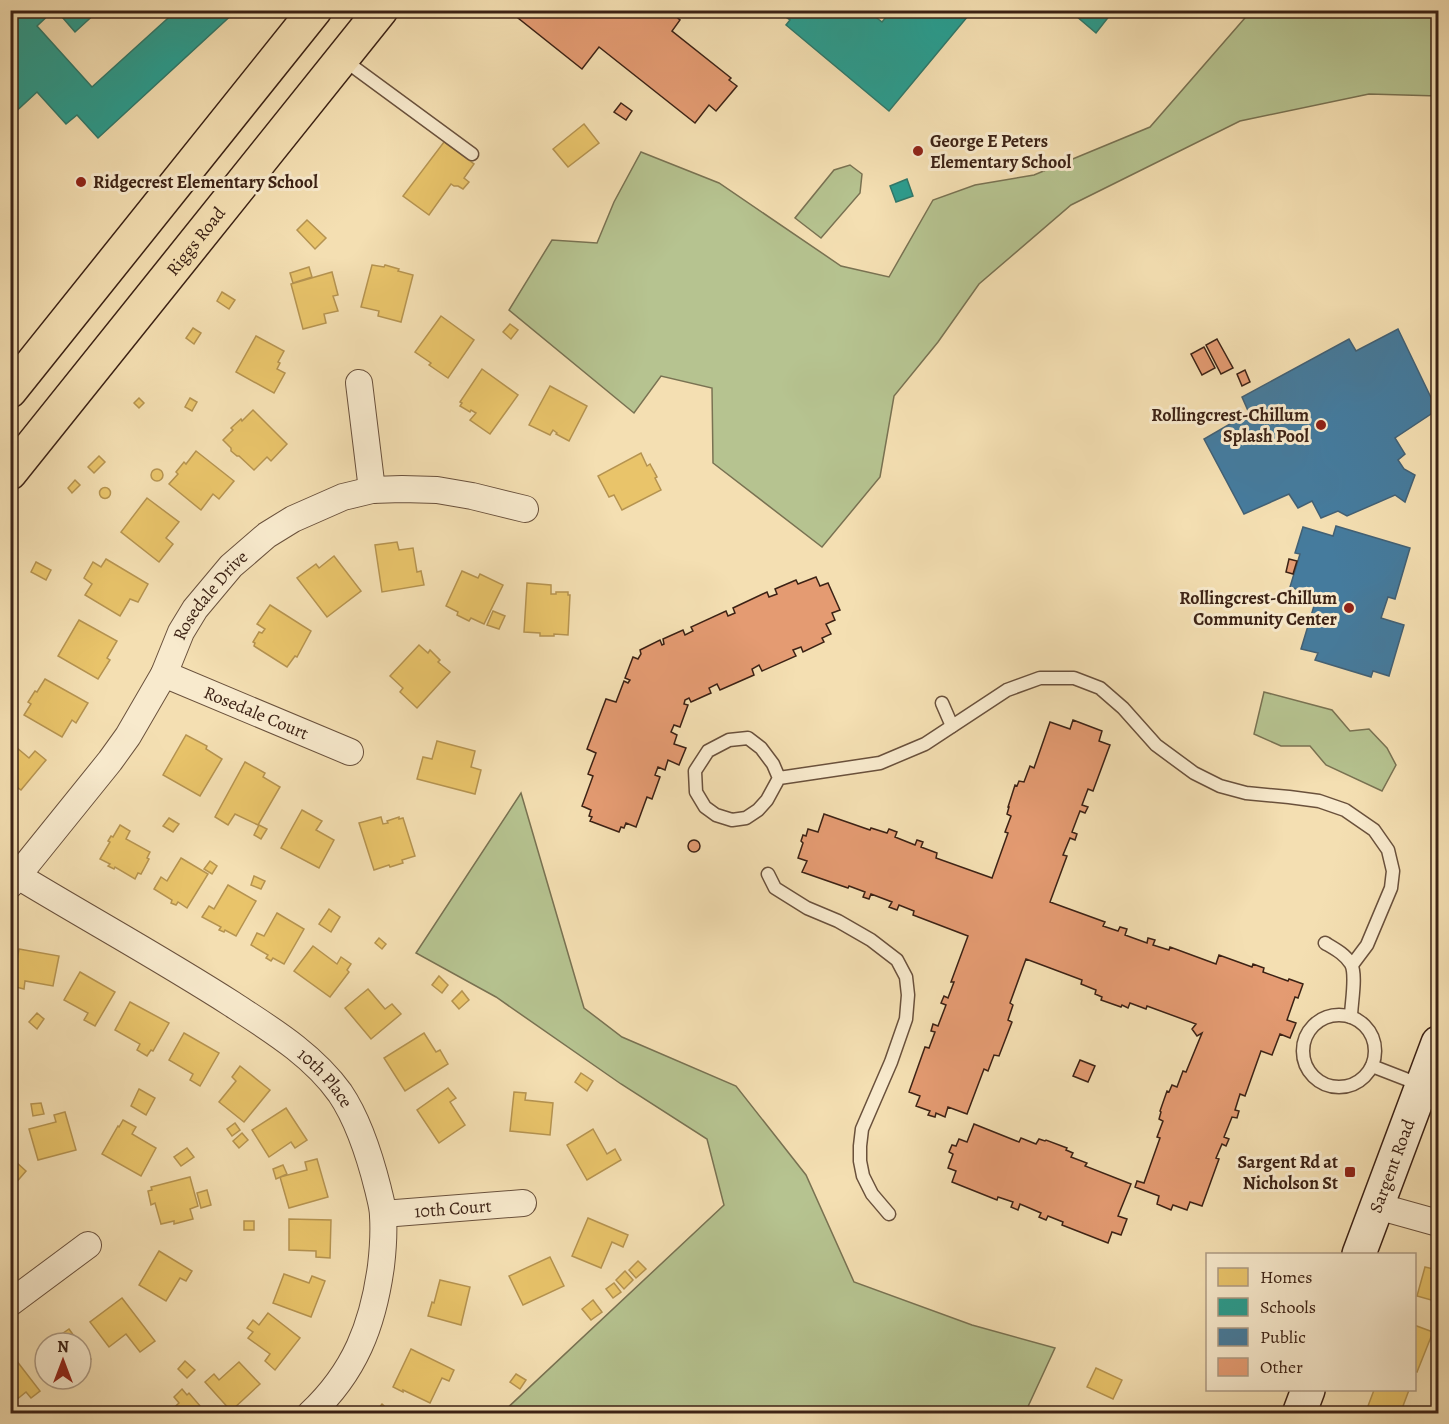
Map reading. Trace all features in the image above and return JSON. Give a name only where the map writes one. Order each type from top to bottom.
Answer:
[{"type":"main road","points":[[10,391],[315,10]]},
{"type":"main road","name":"Riggs Road","points":[[10,473],[381,10]]},
{"type":"main road","name":"Sargent Road","points":[[1359,1253],[1438,1043]]},
{"type":"main road","points":[[1299,1413],[1307,1391]]},
{"type":"street","points":[[359,383],[372,490]]},
{"type":"street","name":"Rosedale Drive","points":[[14,881],[128,736],[164,674],[181,632],[195,609],[231,566],[267,535],[293,519],[343,497],[372,490],[437,490],[525,509]]},
{"type":"street","name":"Rosedale Court","points":[[164,674],[350,752]]},
{"type":"street","name":"10th Place","points":[[14,881],[206,987],[305,1056],[341,1094],[371,1159],[383,1214],[383,1250],[377,1293],[359,1349],[332,1391],[310,1413]]},
{"type":"street","name":"10th Court","points":[[383,1214],[523,1203]]},
{"type":"street","points":[[1377,1206],[1438,1223]]},
{"type":"street","points":[[10,1304],[88,1245]]},
{"type":"lane","points":[[343,59],[472,154]]},
{"type":"lane","points":[[779,778],[880,763],[926,744],[1007,690],[1040,678],[1074,678],[1100,688],[1123,708],[1156,745],[1194,773],[1220,786],[1246,793],[1319,801],[1345,810],[1374,830],[1388,850],[1393,871],[1391,888],[1367,945],[1352,965]]},
{"type":"lane","points":[[942,703],[952,726]]},
{"type":"lane","points":[[748,738],[761,748],[779,778],[767,800],[758,810],[747,818],[732,820],[716,815],[705,807],[696,792],[695,771],[708,751],[729,740],[748,738]]},
{"type":"lane","points":[[768,874],[775,888],[807,908],[838,921],[871,940],[897,960],[906,977],[908,995],[906,1019],[891,1062],[862,1129],[860,1146],[863,1176],[872,1194],[889,1215]]},
{"type":"lane","points":[[1325,943],[1341,952],[1352,965],[1351,1017]]},
{"type":"lane","points":[[1339,1015],[1351,1017],[1369,1031],[1374,1042],[1375,1054],[1372,1066],[1366,1075],[1346,1086],[1334,1087],[1323,1084],[1313,1077],[1306,1067],[1303,1055],[1308,1032],[1316,1023],[1327,1017],[1339,1015]]},
{"type":"lane","points":[[1372,1066],[1423,1085]]},
{"type":"green space","points":[[1251,11],[1438,11],[1438,96],[1369,94],[1240,121],[1071,205],[979,284],[938,342],[894,396],[880,477],[822,547],[713,463],[712,388],[661,376],[634,413],[509,310],[552,240],[597,243],[614,202],[641,152],[719,183],[841,266],[889,277],[933,200],[975,185],[1034,175],[1150,127]]},
{"type":"green space","points":[[850,165],[862,174],[860,193],[821,238],[795,218],[834,170]]},
{"type":"green space","points":[[1264,692],[1332,710],[1350,731],[1369,729],[1387,748],[1396,765],[1382,791],[1326,765],[1310,746],[1281,746],[1254,734]]},
{"type":"green space","points":[[521,793],[584,1008],[622,1037],[736,1086],[806,1175],[854,1282],[972,1325],[1055,1348],[1025,1413],[502,1413],[724,1205],[707,1139],[621,1084],[496,997],[416,953]]},
{"type":"building: Homes","points":[[584,124],[599,143],[568,167],[553,149]]},
{"type":"building: Homes","points":[[444,142],[474,164],[464,178],[469,182],[463,189],[451,184],[429,215],[403,196]]},
{"type":"building: Homes","points":[[307,220],[326,238],[315,249],[297,230]]},
{"type":"building: Homes","points":[[372,265],[384,267],[385,265],[413,275],[401,322],[378,316],[379,311],[361,307]]},
{"type":"building: Homes","points":[[309,267],[312,277],[293,283],[290,273]]},
{"type":"building: Homes","points":[[332,272],[338,295],[333,296],[338,311],[324,314],[326,323],[303,329],[291,284]]},
{"type":"building: Homes","points":[[222,292],[235,300],[229,309],[217,301]]},
{"type":"building: Homes","points":[[441,316],[474,340],[448,378],[415,352]]},
{"type":"building: Homes","points":[[510,324],[518,330],[511,339],[503,332]]},
{"type":"building: Homes","points":[[193,328],[201,333],[194,344],[186,338]]},
{"type":"building: Homes","points":[[256,336],[284,351],[277,369],[285,373],[274,393],[236,372]]},
{"type":"building: Homes","points":[[482,369],[518,395],[490,434],[470,420],[476,413],[460,406],[462,403],[460,402]]},
{"type":"building: Homes","points":[[550,386],[587,406],[569,441],[553,430],[550,435],[529,425]]},
{"type":"building: Homes","points":[[139,398],[144,403],[139,408],[134,403]]},
{"type":"building: Homes","points":[[190,398],[197,402],[192,411],[185,407]]},
{"type":"building: Homes","points":[[253,410],[287,444],[271,461],[267,457],[254,470],[231,451],[223,440],[233,430],[231,428]]},
{"type":"building: Homes","points":[[196,451],[234,481],[219,499],[213,494],[201,510],[169,484],[178,474],[176,472],[184,462],[186,464]]},
{"type":"building: Homes","points":[[641,453],[647,466],[650,464],[661,490],[622,510],[614,495],[609,497],[598,476]]},
{"type":"building: Homes","points":[[99,456],[105,462],[94,473],[88,467]]},
{"type":"building: Homes","points":[[159,469],[162,470],[162,480],[155,481],[152,480],[151,473],[152,470]]},
{"type":"building: Homes","points":[[75,480],[80,485],[72,493],[68,488]]},
{"type":"building: Homes","points":[[105,488],[109,489],[109,497],[105,498],[101,497],[100,493],[101,489]]},
{"type":"building: Homes","points":[[147,498],[179,522],[166,538],[173,544],[159,562],[121,532]]},
{"type":"building: Homes","points":[[397,542],[399,550],[413,548],[417,572],[421,571],[424,585],[382,592],[375,545]]},
{"type":"building: Homes","points":[[334,556],[361,591],[327,617],[297,578],[316,564],[319,568]]},
{"type":"building: Homes","points":[[106,559],[148,584],[138,602],[130,599],[120,616],[85,595],[92,584],[84,578],[93,562],[101,567]]},
{"type":"building: Homes","points":[[36,562],[51,570],[46,580],[31,572]]},
{"type":"building: Homes","points":[[462,571],[478,578],[480,574],[503,585],[484,624],[471,618],[469,621],[446,606]]},
{"type":"building: Homes","points":[[527,583],[551,585],[551,594],[568,592],[570,595],[568,635],[540,636],[540,633],[524,632]]},
{"type":"building: Homes","points":[[270,605],[311,631],[297,657],[295,656],[287,667],[254,646],[253,642],[259,632],[262,633],[265,629],[257,624]]},
{"type":"building: Homes","points":[[493,611],[505,616],[499,629],[487,625]]},
{"type":"building: Homes","points":[[79,620],[117,641],[107,658],[110,660],[98,679],[58,656]]},
{"type":"building: Homes","points":[[419,645],[428,653],[430,650],[440,660],[438,662],[450,672],[417,708],[400,692],[403,688],[390,676]]},
{"type":"building: Homes","points":[[45,679],[88,703],[76,723],[72,720],[62,737],[24,715],[31,704],[28,702]]},
{"type":"building: Homes","points":[[186,735],[207,746],[206,749],[222,759],[200,796],[163,775]]},
{"type":"building: Homes","points":[[437,741],[475,751],[471,767],[481,770],[475,794],[417,779],[423,757],[432,759]]},
{"type":"building: Homes","points":[[10,742],[29,758],[35,751],[46,760],[21,790],[10,782]]},
{"type":"building: Homes","points":[[245,762],[265,773],[263,777],[280,787],[258,825],[235,814],[228,825],[215,817]]},
{"type":"building: Homes","points":[[302,810],[322,821],[316,830],[334,840],[319,868],[281,848]]},
{"type":"building: Homes","points":[[381,817],[383,824],[399,817],[399,819],[403,818],[415,856],[402,860],[403,863],[374,870],[359,823]]},
{"type":"building: Homes","points":[[169,818],[179,824],[173,832],[163,826]]},
{"type":"building: Homes","points":[[120,825],[130,831],[126,839],[150,852],[141,874],[138,873],[135,879],[115,867],[114,869],[108,866],[110,864],[100,859],[110,842],[108,841]]},
{"type":"building: Homes","points":[[259,825],[267,829],[261,839],[254,835]]},
{"type":"building: Homes","points":[[181,858],[208,874],[187,908],[178,902],[176,905],[171,903],[172,900],[154,889],[161,877],[167,881]]},
{"type":"building: Homes","points":[[210,861],[217,866],[212,874],[204,869]]},
{"type":"building: Homes","points":[[254,876],[265,881],[261,889],[251,885]]},
{"type":"building: Homes","points":[[228,885],[256,901],[236,936],[225,930],[224,932],[219,930],[221,927],[202,917],[209,906],[214,909]]},
{"type":"building: Homes","points":[[329,909],[340,917],[331,932],[319,924]]},
{"type":"building: Homes","points":[[277,913],[304,929],[284,964],[273,958],[271,961],[266,958],[268,955],[251,945],[257,933],[264,936]]},
{"type":"building: Homes","points":[[379,938],[386,944],[382,949],[375,943]]},
{"type":"building: Homes","points":[[313,946],[337,964],[341,957],[351,964],[347,970],[349,972],[330,997],[294,971]]},
{"type":"building: Homes","points":[[19,949],[59,956],[53,986],[25,981],[24,989],[12,986]]},
{"type":"building: Homes","points":[[80,972],[115,992],[95,1026],[84,1020],[88,1013],[64,1000]]},
{"type":"building: Homes","points":[[439,976],[448,985],[442,993],[432,985]]},
{"type":"building: Homes","points":[[368,989],[385,1009],[392,1004],[401,1014],[371,1039],[345,1008]]},
{"type":"building: Homes","points":[[462,991],[469,1000],[459,1009],[452,1001]]},
{"type":"building: Homes","points":[[130,1002],[169,1023],[153,1051],[151,1050],[147,1056],[137,1050],[140,1044],[115,1030]]},
{"type":"building: Homes","points":[[37,1013],[44,1019],[37,1029],[29,1022]]},
{"type":"building: Homes","points":[[184,1033],[219,1053],[200,1086],[190,1080],[193,1074],[169,1060]]},
{"type":"building: Homes","points":[[424,1033],[436,1052],[440,1050],[448,1064],[405,1091],[384,1058]]},
{"type":"building: Homes","points":[[240,1066],[270,1090],[244,1122],[219,1102],[236,1081],[232,1077]]},
{"type":"building: Homes","points":[[581,1073],[593,1081],[587,1091],[575,1082]]},
{"type":"building: Homes","points":[[448,1088],[456,1098],[450,1102],[465,1125],[439,1143],[417,1110]]},
{"type":"building: Homes","points":[[139,1089],[155,1098],[146,1115],[131,1106]]},
{"type":"building: Homes","points":[[514,1092],[526,1093],[525,1100],[553,1103],[550,1135],[510,1131]]},
{"type":"building: Homes","points":[[41,1103],[44,1114],[33,1116],[31,1104]]},
{"type":"building: Homes","points":[[286,1108],[307,1140],[295,1148],[291,1142],[269,1157],[252,1130]]},
{"type":"building: Homes","points":[[65,1112],[76,1150],[38,1160],[29,1129],[56,1122],[54,1115]]},
{"type":"building: Homes","points":[[123,1120],[136,1127],[132,1134],[156,1148],[141,1176],[102,1154]]},
{"type":"building: Homes","points":[[235,1123],[240,1130],[232,1136],[227,1129]]},
{"type":"building: Homes","points":[[593,1129],[607,1154],[615,1149],[621,1160],[587,1180],[567,1145]]},
{"type":"building: Homes","points":[[242,1133],[248,1140],[239,1148],[233,1141]]},
{"type":"building: Homes","points":[[187,1148],[194,1157],[181,1166],[174,1157]]},
{"type":"building: Homes","points":[[317,1159],[328,1197],[289,1208],[280,1177],[307,1170],[305,1162]]},
{"type":"building: Homes","points":[[16,1162],[26,1171],[14,1185],[17,1188],[10,1196],[10,1167]]},
{"type":"building: Homes","points":[[283,1165],[287,1174],[276,1179],[273,1169]]},
{"type":"building: Homes","points":[[190,1177],[198,1206],[190,1209],[193,1219],[174,1224],[174,1221],[161,1224],[155,1203],[151,1205],[148,1191],[152,1190],[151,1187]]},
{"type":"building: Homes","points":[[207,1190],[211,1205],[201,1208],[197,1193]]},
{"type":"building: Homes","points":[[588,1218],[628,1235],[623,1247],[612,1242],[601,1268],[572,1256]]},
{"type":"building: Homes","points":[[289,1219],[331,1220],[330,1258],[316,1257],[316,1251],[289,1250]]},
{"type":"building: Homes","points":[[244,1221],[254,1221],[254,1230],[244,1230]]},
{"type":"building: Homes","points":[[159,1251],[192,1271],[186,1281],[180,1278],[166,1301],[139,1285]]},
{"type":"building: Homes","points":[[550,1257],[564,1286],[523,1305],[509,1276]]},
{"type":"building: Homes","points":[[638,1261],[646,1269],[636,1278],[629,1270]]},
{"type":"building: Homes","points":[[1425,1267],[1438,1270],[1438,1304],[1417,1296]]},
{"type":"building: Homes","points":[[625,1271],[633,1280],[624,1289],[616,1280]]},
{"type":"building: Homes","points":[[284,1274],[309,1283],[312,1276],[325,1281],[311,1317],[273,1303]]},
{"type":"building: Homes","points":[[440,1280],[470,1287],[461,1325],[428,1316]]},
{"type":"building: Homes","points":[[614,1283],[621,1292],[613,1298],[606,1289]]},
{"type":"building: Homes","points":[[122,1298],[155,1341],[140,1352],[126,1334],[109,1347],[90,1322]]},
{"type":"building: Homes","points":[[593,1300],[602,1312],[591,1320],[582,1309]]},
{"type":"building: Homes","points":[[268,1313],[300,1338],[275,1370],[265,1361],[270,1354],[248,1338],[253,1332],[247,1328],[253,1320],[259,1325]]},
{"type":"building: Homes","points":[[1416,1326],[1433,1332],[1416,1372]]},
{"type":"building: Homes","points":[[411,1349],[454,1370],[449,1381],[442,1378],[430,1403],[393,1387]]},
{"type":"building: Homes","points":[[16,1360],[33,1382],[33,1391],[40,1391],[31,1398],[26,1392],[10,1405],[10,1364]]},
{"type":"building: Homes","points":[[185,1361],[195,1370],[187,1378],[178,1369]]},
{"type":"building: Homes","points":[[239,1362],[260,1384],[231,1411],[205,1382],[214,1374],[219,1380]]},
{"type":"building: Homes","points":[[1096,1368],[1122,1380],[1113,1399],[1087,1387]]},
{"type":"building: Homes","points":[[516,1374],[526,1380],[520,1389],[510,1382]]},
{"type":"building: Homes","points":[[182,1389],[187,1395],[189,1393],[207,1414],[167,1414],[179,1403],[174,1397]]},
{"type":"building: Homes","points":[[1374,1391],[1409,1391],[1400,1414],[1365,1414]]},
{"type":"building: Homes","points":[[382,1404],[393,1414],[374,1414]]},
{"type":"building: Schools","name":"Ridgecrest Elementary School","points":[[10,10],[54,10],[37,26],[92,87],[177,10],[237,10],[98,138],[77,115],[66,124],[37,92],[12,115],[10,114]]},
{"type":"building: Schools","points":[[56,10],[99,10],[75,32]]},
{"type":"building: Schools","points":[[786,10],[867,10],[882,22],[892,10],[973,10],[889,111],[786,25],[790,20],[783,15]]},
{"type":"building: Schools","points":[[1069,10],[1114,10],[1096,33]]},
{"type":"building: Schools","points":[[907,179],[913,196],[896,202],[890,186]]},
{"type":"building: Public","name":"Rollingcrest-Chillum Splash Pool","points":[[1398,329],[1437,410],[1395,438],[1405,454],[1398,460],[1404,469],[1415,475],[1405,502],[1395,495],[1347,516],[1338,511],[1321,518],[1312,501],[1298,508],[1289,494],[1244,514],[1204,439],[1249,413],[1242,397],[1349,339],[1356,351]]},
{"type":"building: Public","name":"Rollingcrest-Chillum Community Center","points":[[1336,526],[1410,548],[1395,599],[1388,597],[1381,618],[1404,625],[1389,676],[1373,671],[1371,677],[1315,660],[1318,653],[1301,649],[1317,596],[1290,587],[1300,554],[1295,553],[1303,527],[1333,536]]},
{"type":"building: Other","points":[[508,10],[668,10],[680,20],[672,31],[731,78],[729,80],[737,86],[716,111],[709,105],[695,123],[599,47],[582,69]]},
{"type":"building: Other","points":[[621,103],[632,111],[626,120],[614,112]]},
{"type":"building: Other","points":[[1217,339],[1233,368],[1221,374],[1206,345]]},
{"type":"building: Other","points":[[1204,347],[1215,368],[1202,375],[1191,354]]},
{"type":"building: Other","points":[[1245,370],[1250,382],[1242,386],[1237,374]]},
{"type":"building: Other","points":[[1289,559],[1297,561],[1293,574],[1286,572]]},
{"type":"building: Other","points":[[816,577],[820,586],[828,583],[840,610],[832,613],[835,620],[826,624],[831,634],[822,638],[824,642],[803,652],[801,647],[793,650],[796,656],[762,671],[759,665],[752,669],[754,675],[720,690],[717,684],[709,688],[711,693],[691,702],[689,698],[685,700],[684,704],[688,705],[680,727],[674,725],[671,732],[677,735],[674,744],[686,748],[679,765],[668,760],[665,770],[658,767],[655,775],[660,777],[652,799],[647,797],[636,827],[626,823],[619,832],[590,821],[591,810],[582,806],[593,776],[588,774],[596,753],[587,749],[606,699],[616,702],[624,681],[628,683],[630,680],[625,678],[633,657],[638,659],[641,654],[640,650],[660,640],[662,645],[664,644],[663,639],[683,630],[685,635],[693,631],[691,627],[726,611],[728,616],[735,613],[733,608],[767,592],[769,597],[777,594],[775,589],[796,580],[798,584]]},
{"type":"building: Other","points":[[1073,720],[1102,731],[1099,741],[1110,745],[1093,791],[1088,789],[1082,805],[1088,807],[1085,813],[1080,811],[1072,832],[1077,834],[1075,840],[1070,838],[1063,855],[1067,856],[1050,902],[1105,922],[1103,926],[1118,931],[1120,927],[1127,929],[1125,935],[1147,943],[1148,938],[1155,940],[1153,945],[1169,950],[1170,947],[1216,964],[1219,955],[1252,967],[1253,964],[1264,968],[1263,972],[1303,984],[1298,998],[1295,997],[1287,1020],[1296,1023],[1290,1038],[1280,1034],[1272,1055],[1261,1051],[1245,1096],[1240,1094],[1235,1110],[1239,1111],[1237,1118],[1232,1117],[1224,1137],[1229,1139],[1226,1146],[1222,1144],[1216,1158],[1219,1159],[1202,1206],[1190,1202],[1187,1210],[1173,1205],[1171,1210],[1157,1204],[1159,1196],[1135,1187],[1137,1181],[1144,1183],[1160,1138],[1157,1137],[1163,1121],[1159,1119],[1160,1111],[1167,1091],[1169,1092],[1172,1085],[1177,1087],[1183,1071],[1186,1072],[1202,1033],[1197,1036],[1192,1029],[1196,1024],[1147,1006],[1146,1009],[1130,1003],[1128,1008],[1101,1000],[1102,997],[1095,994],[1096,990],[1081,984],[1082,980],[1026,959],[1010,1003],[1013,1005],[1008,1020],[1012,1022],[999,1056],[994,1055],[988,1071],[984,1069],[967,1114],[948,1107],[945,1117],[936,1113],[935,1117],[928,1115],[930,1111],[916,1106],[920,1096],[909,1092],[925,1047],[929,1048],[935,1032],[931,1031],[933,1024],[938,1026],[946,1005],[941,1003],[944,996],[948,998],[954,982],[951,982],[968,936],[913,915],[914,911],[899,905],[897,910],[889,907],[892,902],[871,894],[869,899],[863,897],[865,892],[802,872],[807,861],[798,858],[803,835],[806,836],[808,829],[818,832],[824,814],[870,830],[871,828],[887,833],[889,829],[897,832],[895,837],[915,845],[917,840],[923,842],[921,847],[937,853],[936,858],[992,878],[1008,833],[1005,832],[1011,816],[1007,814],[1008,807],[1015,785],[1017,786],[1019,781],[1024,782],[1030,766],[1034,768],[1050,722],[1070,729]]},
{"type":"building: Other","points":[[696,840],[700,846],[696,852],[692,852],[688,844]]},
{"type":"building: Other","points":[[1080,1060],[1095,1066],[1088,1082],[1073,1076]]},
{"type":"building: Other","points":[[974,1124],[1019,1142],[1021,1138],[1036,1144],[1039,1139],[1067,1148],[1066,1150],[1073,1153],[1071,1157],[1087,1163],[1085,1166],[1131,1184],[1118,1216],[1127,1219],[1121,1235],[1112,1232],[1108,1243],[1062,1225],[1063,1222],[1048,1216],[1046,1220],[1039,1217],[1041,1213],[1020,1204],[1018,1210],[1011,1207],[1013,1202],[998,1197],[997,1200],[952,1182],[956,1171],[948,1168],[953,1154],[949,1152],[952,1145],[956,1146],[959,1139],[967,1142]]},
{"type":"place","name":"George E Peters Elementary School","points":[[918,151]]},
{"type":"place","name":"Ridgecrest Elementary School","points":[[81,182]]},
{"type":"place","name":"Rollingcrest-Chillum Splash Pool","points":[[1321,425]]},
{"type":"place","name":"Rollingcrest-Chillum Community Center","points":[[1349,608]]},
{"type":"place","name":"Sargent Rd at Nicholson St","points":[[1350,1172]]}]
